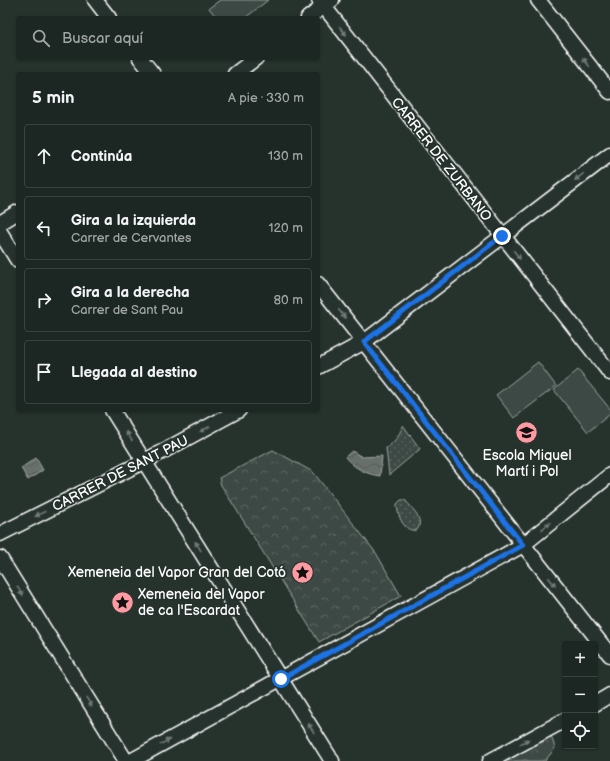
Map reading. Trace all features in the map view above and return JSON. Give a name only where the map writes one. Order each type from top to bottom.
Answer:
[{"type":"street","points":[[95,0],[107,16]]},
{"type":"street","points":[[538,0],[610,92]]},
{"type":"street","points":[[310,16],[325,2]]},
{"type":"street","name":"CARRER DE ZURBANO","points":[[325,2],[502,236],[610,373]]},
{"type":"street","points":[[142,60],[151,72]]},
{"type":"street","points":[[238,72],[253,60]]},
{"type":"street","points":[[320,366],[364,342],[610,154]]},
{"type":"street","points":[[0,223],[16,213]]},
{"type":"street","points":[[0,232],[16,257]]},
{"type":"street","points":[[320,287],[610,655]]},
{"type":"street","points":[[113,412],[332,761]]},
{"type":"street","name":"CARRER DE SANT PAU","points":[[0,534],[145,461],[235,412]]},
{"type":"street","points":[[131,761],[523,545],[610,475]]},
{"type":"street","points":[[0,558],[126,761]]},
{"type":"street","points":[[598,702],[610,695]]},
{"type":"street","points":[[490,761],[562,722]]},
{"type":"green space","points":[[220,0],[268,0],[248,16],[215,16],[209,8]]},
{"type":"green space","points":[[538,362],[556,386],[514,418],[496,395]]},
{"type":"green space","points":[[578,370],[610,409],[610,414],[588,432],[554,390]]},
{"type":"green space","points":[[403,425],[420,449],[389,475],[386,448],[396,438]]},
{"type":"green space","points":[[273,450],[313,472],[376,553],[401,596],[319,642],[221,485],[219,478]]},
{"type":"green space","points":[[401,500],[405,500],[417,514],[419,518],[419,526],[417,530],[408,529],[402,522],[398,513],[397,504]]},
{"type":"green space","points":[[549,729],[555,748],[545,761],[492,761]]},
{"type":"water","points":[[352,451],[362,457],[382,456],[380,476],[365,472],[352,464],[345,457]]},
{"type":"water","points":[[36,458],[43,470],[28,480],[21,468]]},
{"type":"place","name":"Escola Miquel Martí i Pol","points":[[527,433]]},
{"type":"place","name":"Xemeneia del Vapor Gran del Cotó","points":[[302,572]]},
{"type":"place","name":"Xemeneia del Vapor de ca l'Escardat","points":[[123,602]]},
{"type":"route","points":[[281,679],[523,545],[364,342],[502,236]]}]
